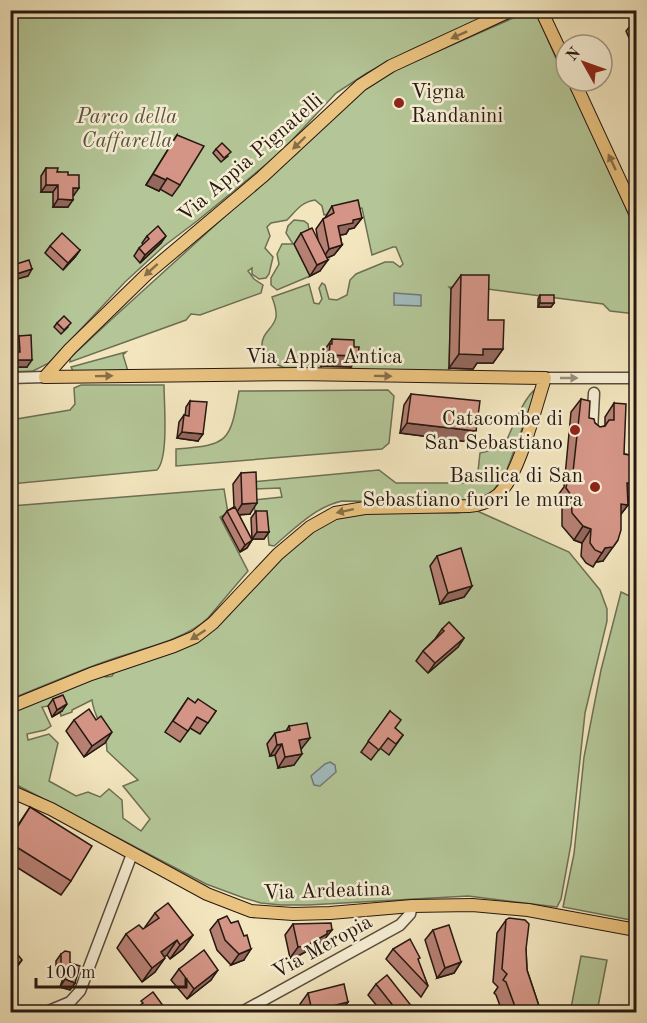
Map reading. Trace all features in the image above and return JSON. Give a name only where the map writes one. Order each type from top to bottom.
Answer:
[{"type":"main road","name":"Via Appia Pignatelli","points":[[45,377],[141,279],[253,185],[361,85],[391,66],[512,10]]},
{"type":"main road","points":[[541,10],[554,38]]},
{"type":"main road","points":[[580,93],[636,215]]},
{"type":"main road","name":"Via Appia Antica","points":[[45,377],[297,374],[544,378]]},
{"type":"main road","points":[[10,707],[91,674],[167,649],[195,637],[213,623],[278,554],[310,527],[335,513],[366,508],[469,506],[493,499],[505,487],[514,467],[544,378]]},
{"type":"main road","name":"Via Ardeatina","points":[[10,791],[51,809],[217,899],[251,911],[294,914],[412,906],[472,905],[503,907],[636,930]]},
{"type":"street","name":"Via Appia Antica","points":[[10,378],[45,377]]},
{"type":"street","name":"Via Appia Antica","points":[[544,378],[636,378]]},
{"type":"street","points":[[592,433],[594,393]]},
{"type":"street","points":[[46,1012],[70,1002],[80,991],[132,854]]},
{"type":"street","name":"Via Meropia","points":[[242,1012],[400,926],[410,914],[412,906]]},
{"type":"green space","name":"Parco della Caffarella","points":[[10,11],[497,11],[413,49],[367,73],[336,93],[280,153],[164,246],[125,282],[49,363],[33,371],[11,372]]},
{"type":"green space","points":[[529,11],[537,15],[554,54],[554,93],[573,93],[636,230],[636,314],[610,311],[603,304],[480,288],[449,287],[451,289],[449,371],[350,373],[351,358],[325,350],[322,355],[321,371],[295,370],[279,366],[272,362],[262,347],[263,338],[276,317],[272,297],[309,284],[314,303],[319,304],[322,299],[319,288],[322,283],[325,285],[329,299],[337,300],[347,295],[350,280],[356,274],[385,262],[393,262],[400,267],[403,264],[396,247],[372,255],[362,208],[324,215],[322,206],[315,200],[302,205],[287,220],[271,223],[267,227],[270,236],[265,248],[273,257],[269,274],[266,278],[259,279],[252,274],[252,268],[248,271],[263,285],[261,293],[200,315],[191,314],[186,320],[70,362],[70,358],[113,318],[377,78]]},
{"type":"green space","points":[[294,220],[308,224],[309,230],[294,244],[310,276],[277,290],[271,285],[271,278],[279,264],[277,254],[282,244],[293,244],[286,233],[288,226]]},
{"type":"green space","points":[[126,352],[123,355],[128,371],[74,373],[71,367]]},
{"type":"green space","points":[[81,385],[164,385],[164,443],[161,464],[157,470],[11,484],[11,420],[70,410],[75,404],[74,388]]},
{"type":"green space","points":[[537,388],[505,475],[493,491],[477,501],[342,501],[314,513],[274,546],[269,545],[266,516],[255,516],[254,500],[282,497],[280,488],[253,489],[252,482],[379,470],[396,483],[473,483],[477,480],[480,453],[500,448],[505,444],[523,405]]},
{"type":"green space","points":[[388,390],[394,396],[389,443],[382,449],[176,466],[176,449],[207,445],[224,438],[233,421],[239,391]]},
{"type":"green space","points":[[224,489],[228,513],[220,517],[248,571],[208,618],[198,626],[158,645],[101,663],[11,699],[11,506]]},
{"type":"green space","points":[[475,510],[569,552],[600,590],[607,609],[607,621],[585,713],[571,844],[561,899],[557,907],[468,896],[308,905],[261,903],[206,884],[11,782],[10,711],[100,675],[112,676],[116,669],[185,646],[268,567],[332,517],[367,511],[457,513]],"holes":[[[92,700],[105,736],[107,751],[138,780],[123,786],[150,819],[141,831],[123,818],[122,800],[109,789],[100,797],[88,792],[76,796],[49,781],[58,743],[49,734],[28,740],[27,734],[45,730],[51,726],[42,707],[48,706],[60,712],[61,716]]]},
{"type":"green space","points":[[621,592],[636,599],[636,921],[563,907],[574,854],[584,757],[601,670]]},
{"type":"green space","points":[[581,956],[607,960],[597,1012],[571,1008]]},
{"type":"water","points":[[394,293],[421,295],[421,306],[394,305]]},
{"type":"water","points":[[330,762],[335,765],[336,772],[320,786],[314,785],[311,776]]},
{"type":"building","points":[[177,135],[204,146],[180,185],[153,174]]},
{"type":"building","points":[[222,143],[231,152],[224,158],[216,149]]},
{"type":"building","points":[[46,168],[58,168],[57,172],[79,175],[79,188],[73,188],[73,200],[58,199],[58,185],[46,185]]},
{"type":"building","points":[[358,200],[362,218],[353,220],[353,223],[338,226],[342,245],[329,249],[323,219],[334,213],[332,206]]},
{"type":"building","points":[[158,226],[166,236],[145,255],[139,248]]},
{"type":"building","points":[[312,228],[328,260],[317,265],[301,233]]},
{"type":"building","points":[[62,233],[80,250],[68,263],[50,246]]},
{"type":"building","points":[[29,260],[32,269],[10,276],[10,266]]},
{"type":"building","points":[[461,275],[489,275],[488,320],[504,320],[503,349],[483,349],[483,355],[459,354]]},
{"type":"building","points":[[540,295],[554,295],[554,303],[540,303]]},
{"type":"building","points":[[64,316],[71,323],[64,330],[57,323]]},
{"type":"building","points":[[31,335],[32,360],[18,360],[18,363],[10,366],[10,352],[20,352],[19,336]]},
{"type":"building","points":[[332,339],[354,340],[354,347],[359,347],[358,356],[329,355]]},
{"type":"building","points":[[411,394],[480,401],[476,431],[407,423]]},
{"type":"building","name":"Basilica di San Sebastiano fuori le mura","points":[[581,399],[590,401],[589,418],[594,419],[600,427],[605,426],[609,420],[614,420],[614,403],[626,404],[624,454],[636,456],[636,483],[627,483],[628,505],[621,504],[621,530],[618,540],[613,547],[605,548],[602,553],[595,550],[590,543],[591,529],[583,526],[572,513],[571,495],[566,488],[567,482],[572,481]]},
{"type":"building","points":[[190,401],[207,402],[203,434],[182,432],[184,415],[189,416]]},
{"type":"building","points":[[256,472],[257,503],[242,504],[241,473]]},
{"type":"building","points":[[235,507],[252,540],[245,545],[227,511]]},
{"type":"building","points":[[256,511],[267,511],[269,532],[257,532]]},
{"type":"building","points":[[461,548],[472,586],[448,593],[437,556]]},
{"type":"building","points":[[449,622],[464,638],[435,663],[423,651],[444,631],[442,629]]},
{"type":"building","points":[[63,695],[67,704],[57,710],[53,699]]},
{"type":"building","points":[[188,698],[195,703],[198,699],[216,711],[208,723],[197,717],[188,731],[173,721]]},
{"type":"building","points":[[89,709],[96,720],[101,716],[112,732],[92,746],[74,720]]},
{"type":"building","points":[[390,711],[401,720],[395,728],[403,735],[396,744],[388,738],[379,750],[368,741]]},
{"type":"building","points":[[307,723],[310,738],[299,740],[302,754],[285,757],[282,744],[277,745],[275,733],[290,730],[289,726]]},
{"type":"building","points":[[30,807],[92,846],[71,881],[10,843],[10,839]]},
{"type":"building","points":[[168,903],[193,935],[180,945],[177,940],[161,952],[165,958],[152,968],[126,934],[139,925],[143,929],[159,918],[155,913]]},
{"type":"building","points":[[227,916],[231,923],[238,921],[244,936],[247,935],[251,949],[239,954],[225,940],[218,920]]},
{"type":"building","points":[[509,918],[525,920],[529,924],[526,949],[527,970],[541,1012],[517,1012],[506,982],[503,980],[507,974],[502,969],[506,920]]},
{"type":"building","points":[[331,923],[332,930],[327,931],[327,934],[306,946],[298,947],[293,924]]},
{"type":"building","points":[[449,925],[461,962],[445,968],[433,930]]},
{"type":"building","points":[[410,939],[420,958],[418,959],[428,986],[393,949]]},
{"type":"building","points":[[13,949],[22,960],[10,971],[10,952]]},
{"type":"building","points":[[204,950],[218,970],[194,989],[179,969]]},
{"type":"building","points":[[65,951],[70,952],[70,963],[80,966],[75,983],[65,979],[69,968],[61,966],[61,954]]},
{"type":"building","points":[[387,975],[413,1008],[407,1012],[398,1012],[376,984]]},
{"type":"building","points":[[344,984],[348,1002],[312,1011],[308,993]]},
{"type":"building","points":[[10,991],[15,999],[10,1001]]},
{"type":"building","points":[[153,992],[164,1007],[159,1012],[133,1012],[143,1003],[141,1001]]},
{"type":"building","points":[[91,1006],[94,1012],[74,1012],[78,1009]]},
{"type":"place","name":"Vigna Randanini","points":[[399,103]]},
{"type":"place","name":"Catacombe di San Sebastiano","points":[[575,430]]},
{"type":"place","name":"Basilica di San Sebastiano fuori le mura","points":[[595,487]]}]
